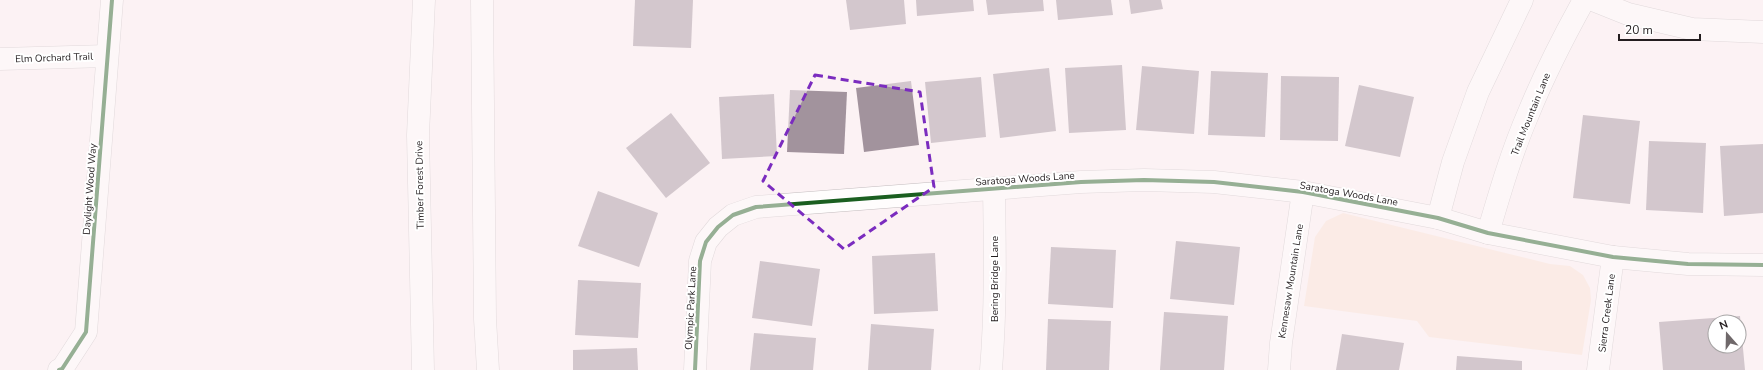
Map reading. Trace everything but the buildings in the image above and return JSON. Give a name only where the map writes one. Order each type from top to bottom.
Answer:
[{"type":"street","name":"Daylight Wood Way","points":[[59,370],[62,369],[86,332],[112,0]]},
{"type":"street","name":"Timber Forest Drive","points":[[423,370],[418,135],[424,0]]},
{"type":"street","points":[[482,0],[485,319],[488,370]]},
{"type":"street","points":[[1438,218],[1453,162],[1478,92],[1522,0]]},
{"type":"street","name":"Trail Mountain Lane","points":[[1488,233],[1503,182],[1528,113],[1558,46],[1584,0]]},
{"type":"street","points":[[1593,0],[1628,14],[1692,29],[1763,32]]},
{"type":"street","name":"Elm Orchard Trail","points":[[0,59],[107,56]]},
{"type":"street","name":"Saratoga Woods Lane","points":[[718,227],[733,215],[756,207],[1081,182],[1144,180],[1214,182],[1303,192],[1438,218],[1488,233],[1613,257],[1688,264],[1763,265]]},
{"type":"street","name":"Bering Bridge Lane","points":[[991,370],[995,288],[994,188]]},
{"type":"street","name":"Kennesaw Mountain Lane","points":[[1278,370],[1303,192]]},
{"type":"street","name":"Olympic Park Lane","points":[[695,370],[700,261],[706,242],[718,227]]},
{"type":"street","name":"Sierra Creek Lane","points":[[1598,370],[1613,257]]},
{"type":"highlighted area","points":[[815,75],[920,92],[934,187],[844,249],[763,181]]},
{"type":"shaded area","points":[[1343,213],[1550,264],[1570,266],[1583,275],[1590,288],[1591,300],[1582,355],[1429,337],[1417,321],[1304,306],[1315,237],[1326,221]]},
{"type":"cycle path","points":[[59,370],[62,369],[86,332],[112,0]]},
{"type":"cycle path","points":[[695,370],[700,261],[706,242],[718,227],[733,215],[756,207],[1081,182],[1144,180],[1214,182],[1303,192],[1438,218],[1488,233],[1613,257],[1688,264],[1763,265]]}]
